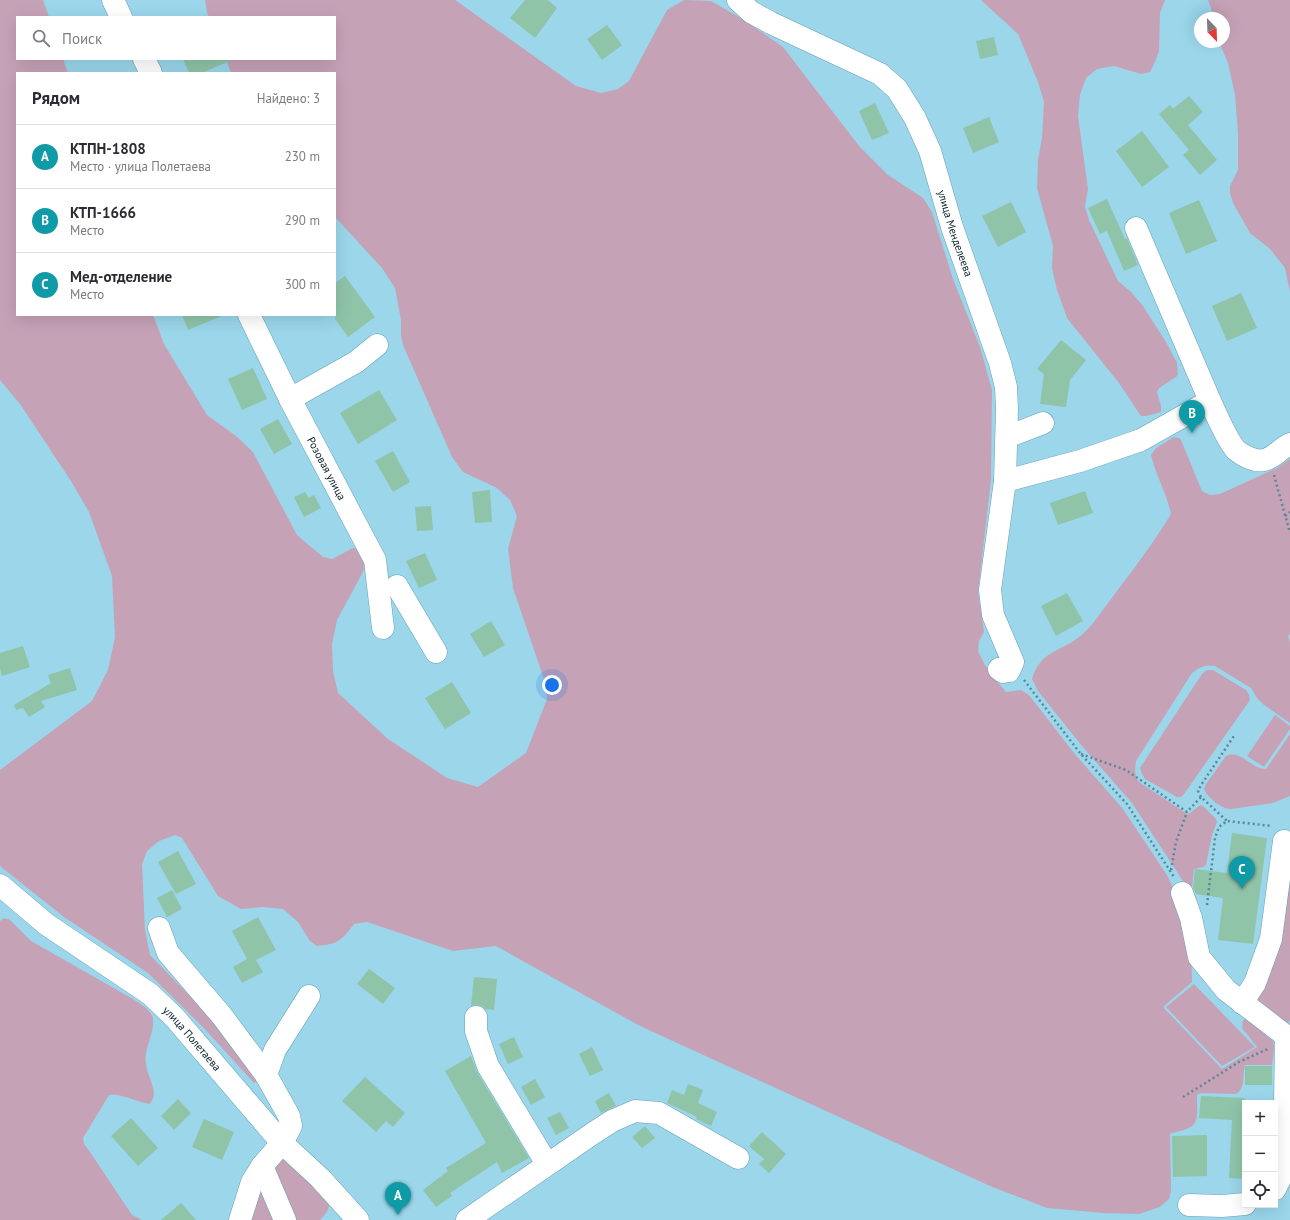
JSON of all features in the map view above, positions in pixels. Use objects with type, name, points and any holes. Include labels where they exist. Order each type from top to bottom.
[{"type":"street","points":[[113,0],[121,16]]},
{"type":"street","name":"улица Менделеева","points":[[738,0],[751,12],[771,23],[880,74],[897,89],[915,118],[930,151],[952,227],[1000,363],[1006,387],[1007,437],[1005,481],[995,564],[990,590],[993,616],[1006,665]]},
{"type":"street","points":[[144,60],[150,72]]},
{"type":"street","points":[[1136,228],[1210,401],[1235,449],[1246,456],[1262,461],[1290,444]]},
{"type":"street","name":"Розовая улица","points":[[249,316],[290,399],[376,560],[383,628]]},
{"type":"street","points":[[290,399],[356,362],[378,345]]},
{"type":"street","points":[[1005,481],[1080,461],[1141,440],[1210,401]]},
{"type":"street","points":[[1007,437],[1043,423]]},
{"type":"street","points":[[376,560],[396,586],[436,652]]},
{"type":"street","points":[[396,586],[430,612]]},
{"type":"street","points":[[1242,1003],[1255,982],[1271,939],[1284,840]]},
{"type":"street","name":"улица Полетаева","points":[[0,885],[46,924],[150,994],[175,1018],[282,1143],[320,1178],[358,1220]]},
{"type":"street","points":[[1182,893],[1191,918],[1199,957],[1226,990],[1288,1038],[1284,1171],[1278,1183]]},
{"type":"street","points":[[159,928],[168,953],[222,1016],[266,1075],[289,1116],[291,1126],[282,1143],[262,1166],[252,1182],[240,1220]]},
{"type":"street","points":[[266,1075],[275,1050],[309,996]]},
{"type":"street","points":[[476,1017],[476,1032],[488,1066],[547,1164]]},
{"type":"street","points":[[473,1218],[547,1164],[612,1121],[635,1111],[659,1113],[738,1158]]},
{"type":"street","points":[[262,1166],[285,1220]]},
{"type":"street","points":[[1189,1205],[1222,1206],[1242,1204]]},
{"type":"path","points":[[1269,458],[1290,533]]},
{"type":"path","points":[[1285,516],[1290,512]]},
{"type":"path","points":[[1006,665],[1023,678],[1080,753],[1127,804],[1171,871],[1182,893]]},
{"type":"path","points":[[1234,736],[1198,791],[1201,797],[1227,821],[1278,827],[1283,834],[1284,840]]},
{"type":"path","points":[[1080,753],[1126,770],[1187,812]]},
{"type":"path","points":[[1171,871],[1176,842],[1187,812],[1201,797]]},
{"type":"path","points":[[1206,912],[1214,838],[1219,828],[1227,821]]},
{"type":"path","points":[[1183,1097],[1239,1062],[1288,1038]]},
{"type":"shaded area","points":[[0,0],[43,0],[49,16],[16,16],[16,60],[63,60],[68,72],[16,72],[16,316],[153,316],[164,344],[207,415],[236,436],[253,452],[297,535],[323,557],[332,559],[353,548],[359,549],[365,560],[363,572],[337,620],[332,644],[333,671],[338,693],[388,739],[447,778],[478,787],[526,753],[547,699],[545,682],[513,588],[508,549],[517,516],[510,500],[497,488],[463,472],[452,457],[403,345],[401,320],[395,288],[382,268],[336,218],[336,72],[231,72],[226,60],[336,60],[336,16],[209,16],[205,0],[455,0],[576,86],[601,93],[618,89],[629,81],[667,10],[684,0],[711,1],[744,20],[783,47],[859,146],[888,175],[923,198],[932,212],[953,279],[980,347],[992,390],[991,480],[978,592],[984,632],[979,641],[978,651],[985,665],[1006,692],[1021,690],[1029,695],[1074,753],[1123,809],[1167,875],[1178,898],[1191,949],[1192,982],[1164,1006],[1164,1008],[1222,1069],[1257,1047],[1242,1028],[1243,1020],[1247,1019],[1273,1041],[1274,1048],[1272,1065],[1245,1065],[1242,1085],[1236,1094],[1200,1093],[1197,1095],[1197,1118],[1195,1122],[1192,1126],[1181,1131],[1171,1133],[1170,1135],[1171,1191],[1169,1199],[1160,1207],[1139,1214],[1104,1213],[1047,1208],[990,1186],[640,1026],[496,946],[453,951],[367,922],[354,924],[342,938],[335,943],[317,946],[310,941],[298,922],[283,909],[263,907],[241,909],[218,896],[182,838],[175,835],[159,841],[147,851],[142,864],[145,930],[150,955],[215,1022],[257,1080],[254,1083],[202,1026],[148,973],[64,917],[0,865],[0,770],[92,701],[108,670],[115,637],[112,576],[89,512],[71,481],[20,404],[0,380]]},
{"type":"shaded area","points":[[981,0],[1165,0],[1160,13],[1159,51],[1150,72],[1141,74],[1114,66],[1097,69],[1086,78],[1080,95],[1078,116],[1088,189],[1085,206],[1089,220],[1118,281],[1131,292],[1143,306],[1166,342],[1177,363],[1178,375],[1159,388],[1157,392],[1161,412],[1141,416],[1119,383],[1067,318],[1057,290],[1052,268],[1053,246],[1037,188],[1038,160],[1042,138],[1044,102],[1038,82],[1018,34]]},
{"type":"shaded area","points":[[1208,0],[1290,0],[1290,292],[1285,268],[1270,249],[1250,233],[1233,203],[1230,193],[1230,186],[1238,170],[1238,133],[1235,95],[1228,63],[1222,48],[1230,48],[1230,12],[1212,11]]},
{"type":"shaded area","points":[[1174,437],[1181,440],[1202,491],[1210,495],[1220,494],[1277,468],[1290,459],[1290,634],[1288,636],[1290,643],[1290,723],[1264,705],[1257,698],[1251,688],[1215,666],[1205,666],[1192,673],[1136,761],[1135,770],[1137,780],[1139,782],[1187,814],[1200,805],[1203,806],[1216,819],[1217,822],[1212,835],[1206,865],[1194,869],[1192,887],[1187,887],[1132,803],[1082,746],[1038,691],[1032,679],[1040,663],[1045,658],[1078,638],[1092,625],[1157,536],[1171,514],[1151,455],[1156,448]]},
{"type":"shaded area","points":[[1207,670],[1213,670],[1246,690],[1250,700],[1184,794],[1181,797],[1177,797],[1145,779],[1140,768],[1202,674]]},
{"type":"shaded area","points":[[1275,715],[1290,726],[1290,729],[1264,767],[1247,756]]},
{"type":"shaded area","points":[[1290,734],[1290,796],[1273,803],[1227,809],[1212,799],[1204,789],[1226,756],[1237,755],[1255,766],[1266,769]]},
{"type":"shaded area","points":[[1290,873],[1290,1021],[1286,1023],[1260,1004],[1257,998]]},
{"type":"shaded area","points":[[4,918],[10,920],[31,941],[133,999],[152,1015],[153,1024],[147,1047],[146,1058],[147,1069],[154,1090],[152,1100],[149,1104],[124,1096],[109,1095],[83,1138],[84,1144],[132,1215],[142,1220],[0,1220],[0,921]]},
{"type":"shaded area","points":[[1194,984],[1255,1047],[1222,1066],[1166,1007]]},
{"type":"shaded area","points":[[286,1156],[329,1203],[324,1216],[320,1220],[247,1220],[260,1181]]},
{"type":"building","points":[[525,0],[548,0],[557,8],[535,38],[510,18]]},
{"type":"building","points":[[607,25],[622,45],[602,60],[587,39]]},
{"type":"building","points":[[994,37],[998,55],[980,59],[976,41]]},
{"type":"building","points":[[183,60],[232,60],[204,72],[189,72]]},
{"type":"building","points":[[1189,96],[1203,112],[1188,125],[1217,160],[1200,175],[1183,155],[1189,150],[1159,114],[1170,105],[1173,109]]},
{"type":"building","points":[[875,103],[889,133],[872,140],[859,111]]},
{"type":"building","points":[[989,117],[999,142],[973,153],[963,128]]},
{"type":"building","points":[[1142,131],[1169,167],[1142,187],[1116,151]]},
{"type":"building","points":[[1107,199],[1125,239],[1127,238],[1138,265],[1124,271],[1107,231],[1100,234],[1088,208]]},
{"type":"building","points":[[1199,200],[1217,241],[1186,254],[1169,213]]},
{"type":"building","points":[[1011,202],[1026,232],[998,247],[982,216]]},
{"type":"building","points":[[345,276],[375,317],[348,337],[335,319],[336,282]]},
{"type":"building","points":[[1241,293],[1257,328],[1227,341],[1212,306]]},
{"type":"building","points":[[182,316],[222,316],[188,330]]},
{"type":"building","points":[[1061,340],[1086,360],[1070,380],[1066,407],[1040,404],[1044,374],[1037,369]]},
{"type":"building","points":[[253,368],[267,399],[242,410],[228,379]]},
{"type":"building","points":[[379,390],[397,420],[358,444],[340,413]]},
{"type":"building","points":[[278,419],[292,444],[274,454],[260,429]]},
{"type":"building","points":[[393,451],[410,482],[393,492],[375,461]]},
{"type":"building","points":[[490,490],[492,522],[475,523],[472,492]]},
{"type":"building","points":[[1085,491],[1093,513],[1058,525],[1050,503]]},
{"type":"building","points":[[305,492],[309,498],[314,495],[321,508],[304,517],[294,497]]},
{"type":"building","points":[[431,506],[433,530],[417,531],[415,507]]},
{"type":"building","points":[[425,553],[437,580],[419,588],[406,561]]},
{"type":"building","points":[[1067,593],[1083,621],[1056,636],[1041,606]]},
{"type":"building","points":[[491,621],[505,645],[484,657],[470,634]]},
{"type":"building","points":[[23,646],[30,667],[2,676],[0,668],[0,653]]},
{"type":"building","points":[[70,668],[77,690],[41,701],[45,707],[29,717],[23,708],[16,710],[14,705],[51,683],[48,675]]},
{"type":"building","points":[[452,682],[471,713],[445,729],[425,698]]},
{"type":"building","points":[[1232,833],[1267,838],[1253,944],[1218,940],[1223,898],[1196,894],[1193,888],[1195,869],[1227,873]]},
{"type":"building","points":[[178,851],[196,884],[176,894],[158,862]]},
{"type":"building","points":[[172,890],[182,909],[167,917],[157,898]]},
{"type":"building","points":[[258,917],[276,950],[256,960],[263,972],[242,983],[233,967],[247,959],[232,931]]},
{"type":"building","points":[[369,969],[395,988],[383,1004],[357,984]]},
{"type":"building","points":[[474,977],[497,979],[494,1010],[485,1009],[482,1006],[471,1006]]},
{"type":"building","points":[[514,1037],[523,1057],[508,1064],[499,1044]]},
{"type":"building","points":[[592,1047],[603,1070],[590,1076],[579,1054]]},
{"type":"building","points":[[471,1056],[477,1072],[529,1158],[502,1173],[497,1162],[450,1193],[452,1196],[436,1207],[423,1190],[448,1171],[446,1168],[486,1143],[445,1071]]},
{"type":"building","points":[[1245,1066],[1272,1066],[1272,1085],[1245,1085]]},
{"type":"building","points":[[365,1077],[405,1113],[393,1127],[386,1121],[376,1132],[342,1101]]},
{"type":"building","points":[[535,1079],[545,1097],[531,1105],[521,1087]]},
{"type":"building","points":[[688,1084],[703,1090],[698,1103],[717,1112],[711,1126],[696,1119],[697,1117],[667,1103],[672,1090],[684,1095]]},
{"type":"building","points":[[609,1093],[616,1106],[601,1113],[595,1101]]},
{"type":"building","points":[[1201,1096],[1245,1098],[1245,1100],[1242,1100],[1242,1179],[1229,1178],[1232,1120],[1199,1118]]},
{"type":"building","points":[[178,1099],[191,1113],[174,1130],[161,1116]]},
{"type":"building","points":[[560,1112],[569,1128],[556,1135],[547,1118]]},
{"type":"building","points":[[131,1118],[158,1148],[138,1166],[111,1136]]},
{"type":"building","points":[[204,1119],[234,1132],[222,1160],[192,1147]]},
{"type":"building","points":[[645,1126],[655,1138],[642,1148],[632,1137]]},
{"type":"building","points":[[762,1132],[786,1154],[769,1173],[759,1164],[764,1159],[749,1146]]},
{"type":"building","points":[[1207,1135],[1207,1176],[1173,1177],[1172,1136]]},
{"type":"building","points":[[181,1203],[196,1220],[161,1220]]},
{"type":"place","name":"КТП-1666","points":[[1192,433]]},
{"type":"place","name":"Мед-отделение","points":[[1242,889]]},
{"type":"place","name":"КТПН-1808","points":[[398,1215]]}]
